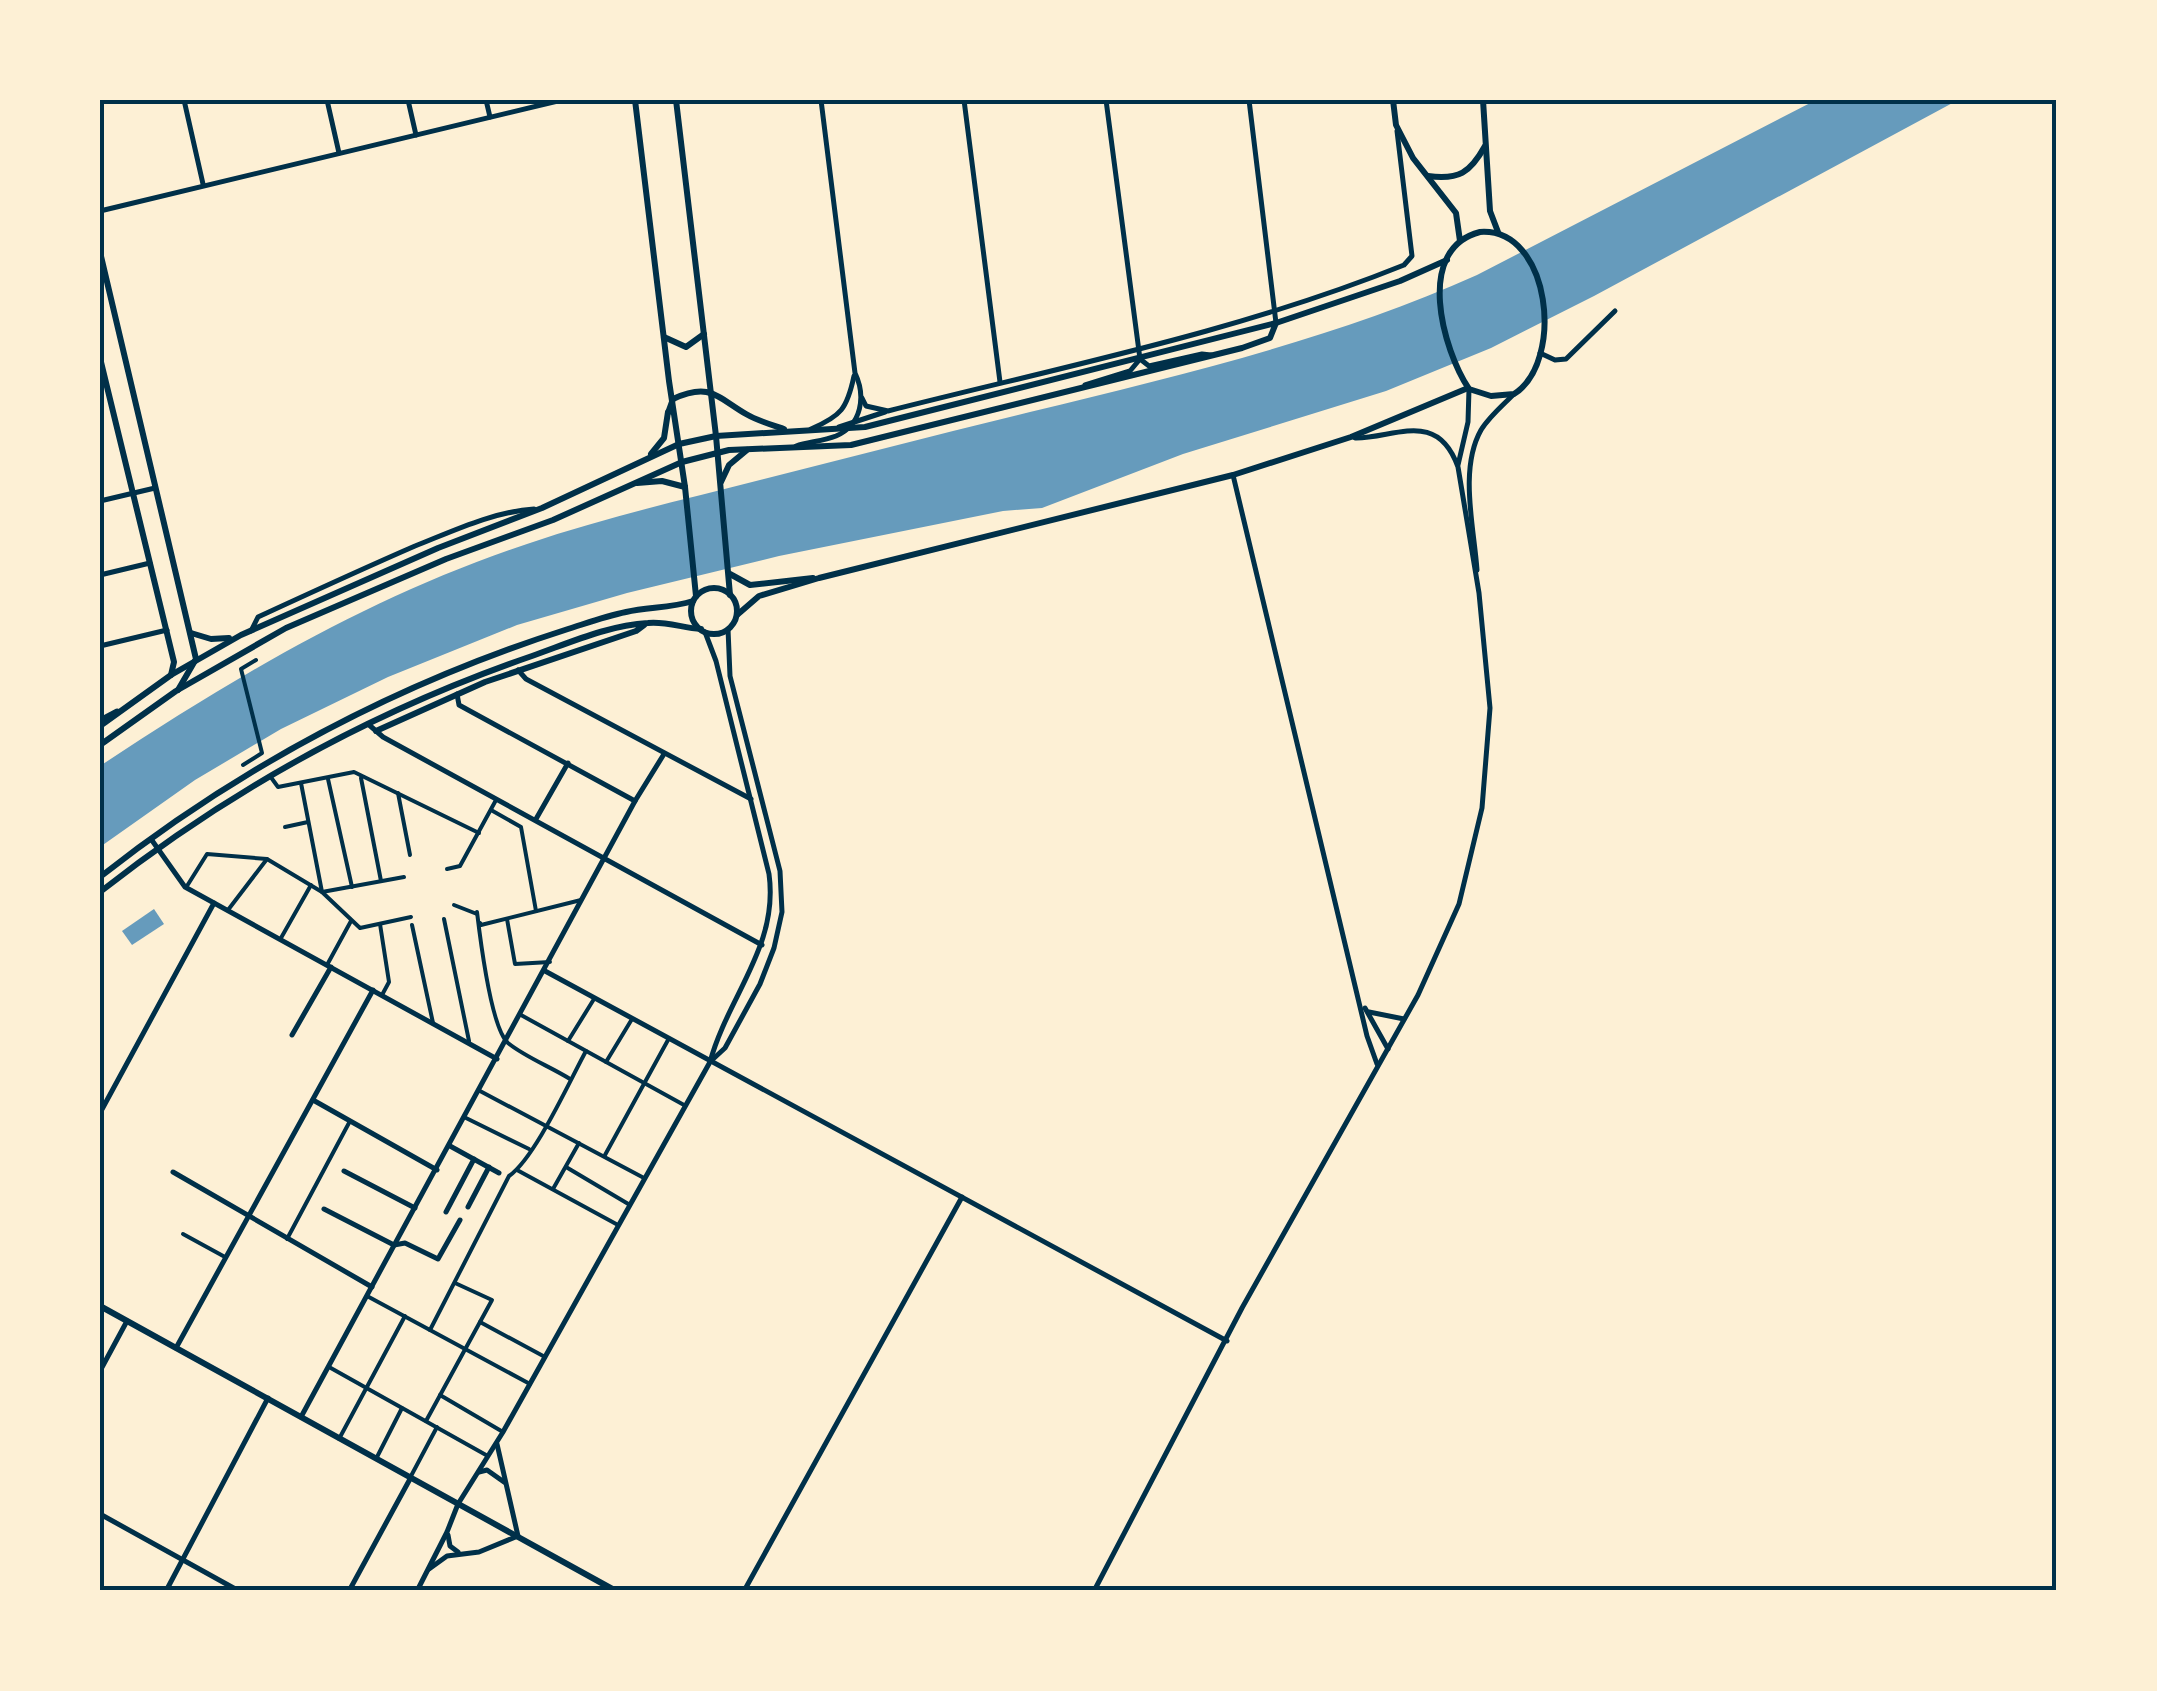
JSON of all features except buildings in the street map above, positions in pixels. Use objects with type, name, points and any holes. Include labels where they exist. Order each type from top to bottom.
[{"type":"main road","points":[[635,100],[697,580],[693,618],[703,631]]},
{"type":"main road","points":[[676,100],[737,615]]},
{"type":"main road","points":[[1393,100],[1396,125],[1427,176],[1454,207],[1460,240]]},
{"type":"main road","points":[[1483,100],[1491,215],[1499,233],[1522,251],[1535,272],[1544,309],[1540,353],[1532,376],[1514,394],[1491,396],[1469,389],[1444,338],[1442,278],[1446,260],[1460,240],[1480,232],[1499,233]]},
{"type":"main road","points":[[1427,176],[1462,176],[1473,167],[1487,143]]},
{"type":"main road","points":[[100,252],[196,659],[176,692]]},
{"type":"main road","points":[[100,723],[196,659],[235,638],[438,548],[542,508],[679,444],[716,436],[806,432],[851,425],[865,428],[1276,323],[1387,286],[1446,260]]},
{"type":"main road","points":[[100,745],[176,692],[286,628],[446,559],[553,520],[682,462],[749,448],[851,445],[1215,355],[1270,338],[1276,323]]},
{"type":"main road","points":[[663,336],[686,347],[704,334]]},
{"type":"main road","points":[[100,358],[167,630],[174,662],[171,675]]},
{"type":"main road","points":[[708,368],[722,395],[746,414],[790,432]]},
{"type":"main road","points":[[645,460],[664,438],[669,381]]},
{"type":"main road","points":[[100,892],[158,847],[270,776],[367,723],[519,660],[603,632],[646,623],[717,634],[728,629],[737,615],[759,596],[1233,474],[1351,437],[1469,389]]},
{"type":"main road","points":[[668,413],[673,399],[687,392],[722,395]]},
{"type":"main road","points":[[720,484],[729,465],[749,448]]},
{"type":"main road","points":[[634,483],[662,482],[685,487]]},
{"type":"main road","points":[[730,572],[750,585]]},
{"type":"main road","points":[[732,596],[750,585],[819,578]]},
{"type":"main road","points":[[100,877],[151,839],[287,752],[387,699],[466,666],[626,612],[664,608],[712,588],[732,596]]},
{"type":"main road","points":[[376,732],[456,694],[636,631],[646,623]]},
{"type":"main road","points":[[191,633],[212,639],[235,638]]},
{"type":"main road","points":[[100,1306],[616,1591]]},
{"type":"street","points":[[184,100],[203,184]]},
{"type":"street","points":[[327,100],[339,153]]},
{"type":"street","points":[[408,100],[416,134]]},
{"type":"street","points":[[486,100],[490,118]]},
{"type":"street","points":[[100,211],[562,100]]},
{"type":"street","points":[[821,100],[855,373],[862,398],[874,410],[888,411]]},
{"type":"street","points":[[964,100],[1000,382]]},
{"type":"street","points":[[1106,100],[1140,359],[1150,366],[1202,354],[1215,355]]},
{"type":"street","points":[[1249,100],[1276,323]]},
{"type":"street","points":[[793,447],[836,436],[851,425],[888,411],[1276,311],[1404,265],[1412,256],[1396,125]]},
{"type":"street","points":[[1540,353],[1554,360],[1566,359],[1616,311]]},
{"type":"street","points":[[1078,388],[1130,371],[1140,359]]},
{"type":"street","points":[[806,432],[836,418],[851,392],[855,373]]},
{"type":"street","points":[[1469,389],[1468,422],[1458,467],[1479,593]]},
{"type":"street","points":[[1094,1591],[1432,967],[1459,904],[1480,819],[1490,708],[1470,475],[1482,428],[1514,394]]},
{"type":"street","points":[[851,425],[862,398]]},
{"type":"street","points":[[1351,437],[1402,429],[1423,432],[1443,444],[1458,467]]},
{"type":"street","points":[[1233,474],[1367,1036],[1378,1066]]},
{"type":"street","points":[[100,501],[156,488]]},
{"type":"street","points":[[100,575],[150,563]]},
{"type":"street","points":[[417,1591],[486,1454],[496,1444],[546,1358],[684,1106],[710,1062],[725,1048],[764,974],[780,932],[780,871],[730,676],[728,629]]},
{"type":"street","points":[[100,646],[167,630]]},
{"type":"street","points":[[703,631],[751,799],[771,890],[768,928],[715,1042],[710,1062]]},
{"type":"street","points":[[243,765],[262,754],[242,669],[256,660]]},
{"type":"street","points":[[518,670],[526,679],[751,799]]},
{"type":"street","points":[[456,694],[459,705],[635,801]]},
{"type":"street","points":[[367,723],[376,732],[496,800],[762,944]]},
{"type":"street","points":[[301,1417],[664,754]]},
{"type":"street","points":[[536,819],[568,763]]},
{"type":"street","points":[[270,776],[278,788],[354,772],[479,833]]},
{"type":"street","points":[[361,775],[381,881]]},
{"type":"street","points":[[328,778],[352,886]]},
{"type":"street","points":[[301,783],[322,892]]},
{"type":"street","points":[[398,793],[410,855]]},
{"type":"street","points":[[447,869],[460,866],[496,800]]},
{"type":"street","points":[[491,810],[521,828],[536,911]]},
{"type":"street","points":[[285,828],[308,822]]},
{"type":"street","points":[[151,839],[186,887],[280,939],[292,950],[329,966],[498,1058]]},
{"type":"street","points":[[186,887],[207,854],[267,859],[322,892],[360,928],[411,917]]},
{"type":"street","points":[[228,910],[267,859]]},
{"type":"street","points":[[322,892],[404,877]]},
{"type":"street","points":[[280,939],[311,885]]},
{"type":"street","points":[[477,912],[481,925],[584,899]]},
{"type":"street","points":[[100,1113],[214,902]]},
{"type":"street","points":[[454,905],[477,912]]},
{"type":"street","points":[[477,912],[500,1030],[507,1042],[570,1079]]},
{"type":"street","points":[[444,919],[470,1043]]},
{"type":"street","points":[[506,919],[516,964],[550,962]]},
{"type":"street","points":[[292,1035],[352,920]]},
{"type":"street","points":[[380,924],[389,982],[382,995]]},
{"type":"street","points":[[412,924],[434,1023]]},
{"type":"street","points":[[545,971],[1227,1341]]},
{"type":"street","points":[[176,1348],[373,990]]},
{"type":"street","points":[[568,1041],[594,999]]},
{"type":"street","points":[[1362,1006],[1388,1049]]},
{"type":"street","points":[[1369,1012],[1404,1018]]},
{"type":"street","points":[[522,1015],[684,1106]]},
{"type":"street","points":[[606,1062],[632,1020]]},
{"type":"street","points":[[604,1156],[668,1040]]},
{"type":"street","points":[[430,1330],[509,1176],[530,1150],[586,1051]]},
{"type":"street","points":[[480,1091],[644,1178]]},
{"type":"street","points":[[312,1100],[437,1170]]},
{"type":"street","points":[[466,1118],[530,1150]]},
{"type":"street","points":[[288,1239],[350,1121]]},
{"type":"street","points":[[554,1190],[579,1143]]},
{"type":"street","points":[[450,1146],[499,1173]]},
{"type":"street","points":[[446,1212],[474,1159]]},
{"type":"street","points":[[468,1206],[489,1167]]},
{"type":"street","points":[[566,1167],[630,1204]]},
{"type":"street","points":[[517,1170],[620,1226]]},
{"type":"street","points":[[344,1171],[415,1208]]},
{"type":"street","points":[[174,1172],[372,1287]]},
{"type":"street","points":[[744,1591],[962,1197]]},
{"type":"street","points":[[324,1209],[394,1246],[406,1243],[438,1259],[460,1220]]},
{"type":"street","points":[[183,1234],[225,1257]]},
{"type":"street","points":[[426,1421],[492,1300],[455,1283]]},
{"type":"street","points":[[368,1296],[530,1384]]},
{"type":"street","points":[[340,1439],[405,1316]]},
{"type":"street","points":[[100,1370],[128,1322]]},
{"type":"street","points":[[480,1322],[546,1358]]},
{"type":"street","points":[[329,1366],[486,1454]]},
{"type":"street","points":[[440,1396],[503,1432]]},
{"type":"street","points":[[166,1591],[268,1398]]},
{"type":"street","points":[[376,1460],[402,1408]]},
{"type":"street","points":[[349,1591],[438,1427]]},
{"type":"street","points":[[428,1570],[447,1556],[479,1552],[518,1536],[496,1444]]},
{"type":"street","points":[[478,1472],[486,1470],[506,1484]]},
{"type":"street","points":[[100,1514],[239,1591]]},
{"type":"street","points":[[447,1532],[450,1546],[458,1552]]},
{"type":"water","points":[[1816,100],[1958,100],[1594,296],[1491,348],[1386,391],[1183,454],[1042,508],[1003,511],[779,556],[517,625],[388,677],[281,729],[195,780],[100,847],[100,766],[253,670],[414,588],[527,544],[614,518],[1201,369],[1368,318],[1477,275]]},
{"type":"water","points":[[154,909],[164,924],[132,945],[122,931]]}]
